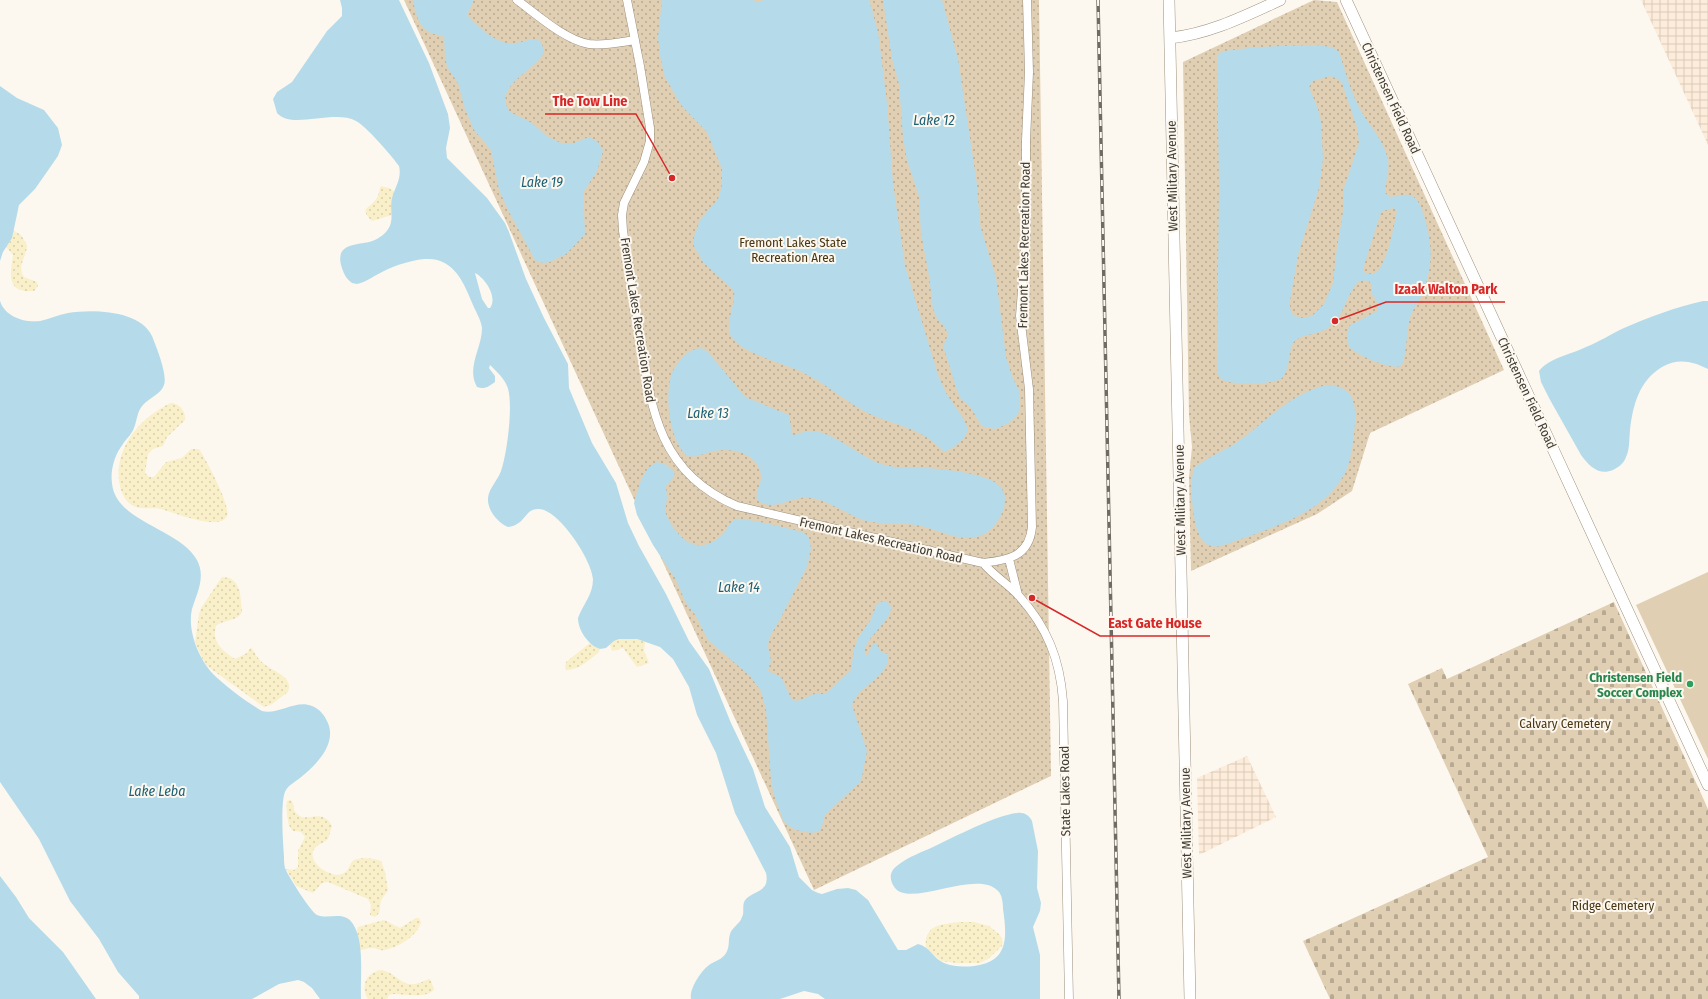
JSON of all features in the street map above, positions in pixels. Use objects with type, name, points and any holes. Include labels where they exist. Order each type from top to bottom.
[{"type":"main road","name":"West Military Avenue","points":[[1169,0],[1190,999]]},
{"type":"main road","points":[[1170,38],[1213,29],[1280,0]]},
{"type":"main road","name":"Christensen Field Road","points":[[1346,0],[1708,785]]},
{"type":"street","points":[[517,0],[556,28],[582,42],[596,44],[635,40]]},
{"type":"street","name":"Fremont Lakes Recreation Road","points":[[627,0],[650,128],[650,142],[644,162],[624,203],[622,222],[649,394],[659,429],[673,455],[682,467],[702,485],[715,495],[737,506],[983,563],[1009,559],[1018,554],[1025,548],[1031,537],[1032,527],[1029,384],[1020,316],[1021,285],[1026,249],[1026,140],[1029,72],[1027,0]]},
{"type":"street","name":"State Lakes Road","points":[[1009,559],[1018,595]]},
{"type":"street","name":"State Lakes Road","points":[[983,563],[1002,582],[1018,595],[1034,615],[1048,638],[1057,659],[1061,676],[1063,708],[1069,999]]},
{"type":"shaded area","points":[[1641,0],[1708,0],[1708,145],[1697,121]]},
{"type":"shaded area","points":[[1247,756],[1276,817],[1199,855],[1197,778]]},
{"type":"green space","name":"Fremont Lakes State Recreation Area","points":[[404,0],[1039,0],[1051,776],[814,890]]},
{"type":"green space","points":[[1314,0],[1337,2],[1504,370],[1370,433],[1352,491],[1317,514],[1191,571],[1189,477],[1192,447],[1189,415],[1183,62]]},
{"type":"green space","name":"Christensen Field Soccer Complex","points":[[1708,572],[1708,759],[1636,605]]},
{"type":"green space","points":[[1614,602],[1708,809],[1708,999],[1330,999],[1303,941],[1488,857],[1408,684],[1442,668],[1447,679]]},
{"type":"sand","points":[[381,186],[389,188],[395,192],[392,198],[392,215],[372,221],[366,213],[366,208],[377,198]]},
{"type":"sand","points":[[13,230],[21,235],[27,245],[21,269],[24,277],[37,282],[38,286],[34,291],[18,289],[14,286],[12,281],[11,269],[13,255],[6,247],[12,238]]},
{"type":"sand","points":[[171,403],[177,404],[181,408],[185,420],[167,437],[163,446],[153,449],[148,454],[145,473],[149,477],[154,477],[166,462],[182,458],[191,449],[199,449],[222,494],[227,511],[227,516],[223,520],[206,522],[157,508],[136,507],[127,501],[122,493],[119,481],[119,468],[121,456],[126,445],[132,434],[140,425],[150,416]]},
{"type":"sand","points":[[222,577],[230,578],[236,583],[240,592],[242,612],[234,619],[216,626],[215,637],[219,646],[235,659],[247,653],[251,647],[261,661],[282,675],[288,682],[288,692],[272,704],[264,707],[207,666],[195,642],[201,608]]},
{"type":"sand","points":[[619,639],[637,639],[645,642],[644,651],[649,663],[637,667],[623,648],[612,651],[610,645]]},
{"type":"sand","points":[[590,643],[600,649],[599,652],[580,666],[567,670],[565,668],[566,662]]},
{"type":"sand","points":[[287,801],[292,801],[295,812],[300,816],[324,817],[332,826],[328,839],[316,847],[313,851],[314,860],[320,868],[334,875],[338,875],[345,872],[354,860],[360,858],[381,861],[385,872],[388,890],[381,901],[380,911],[375,917],[370,915],[371,905],[368,899],[328,882],[322,883],[313,893],[296,886],[286,869],[294,870],[298,867],[298,851],[305,837],[301,832],[294,831],[290,828],[287,816]]},
{"type":"sand","points":[[416,918],[419,918],[421,922],[419,927],[416,932],[401,944],[384,950],[372,948],[359,950],[358,927],[384,920],[400,928]]},
{"type":"sand","points":[[974,922],[989,926],[1000,935],[1003,942],[1002,946],[988,959],[979,963],[941,961],[926,948],[928,934],[931,930],[941,925]]},
{"type":"sand","points":[[382,970],[410,984],[416,984],[430,979],[434,989],[427,994],[422,995],[393,994],[389,995],[387,999],[368,999],[365,989],[366,980],[376,971]]},
{"type":"water","points":[[340,0],[399,0],[429,63],[448,114],[450,128],[446,148],[447,158],[487,198],[505,223],[526,279],[568,364],[569,388],[592,443],[616,483],[628,523],[639,546],[666,594],[689,641],[709,669],[731,723],[753,769],[765,807],[790,847],[799,877],[812,890],[822,894],[837,889],[848,888],[856,890],[868,900],[898,950],[906,950],[918,944],[925,947],[937,959],[944,963],[966,967],[985,964],[1000,954],[1005,938],[1003,902],[999,892],[989,885],[977,884],[962,885],[915,894],[903,893],[895,888],[891,880],[891,874],[892,871],[902,862],[975,827],[1008,815],[1020,813],[1026,814],[1032,821],[1038,851],[1037,888],[1041,903],[1040,911],[1033,927],[1040,955],[1040,999],[825,999],[818,994],[804,991],[780,999],[691,999],[692,990],[696,980],[709,965],[719,960],[726,953],[729,936],[734,927],[740,922],[746,899],[764,887],[767,879],[766,873],[735,813],[716,753],[697,715],[689,687],[673,659],[660,647],[637,639],[619,639],[614,641],[606,648],[600,649],[588,641],[578,623],[578,618],[590,595],[593,579],[587,560],[573,536],[555,517],[546,511],[538,509],[533,510],[514,526],[508,527],[497,519],[491,511],[488,498],[501,471],[509,428],[509,393],[504,380],[490,365],[489,368],[495,376],[495,382],[485,388],[480,388],[477,387],[474,380],[474,365],[482,328],[480,319],[462,280],[451,267],[443,262],[425,259],[415,260],[399,265],[357,284],[352,283],[344,273],[340,258],[344,249],[353,245],[375,240],[388,229],[391,221],[392,198],[400,175],[399,166],[372,135],[356,121],[336,117],[302,120],[284,118],[277,113],[273,99],[277,92],[292,82],[327,31],[342,16]],"holes":[[[475,273],[479,275],[486,283],[491,293],[492,304],[490,308],[488,308],[482,299]]]},
{"type":"water","name":"Lake 19","points":[[413,0],[474,0],[468,16],[489,35],[502,42],[509,43],[531,40],[540,41],[543,48],[542,56],[516,81],[506,95],[506,103],[510,112],[532,123],[548,137],[561,143],[574,143],[589,137],[598,142],[603,151],[597,171],[583,193],[585,234],[566,254],[550,262],[543,263],[536,261],[534,258],[499,190],[491,150],[474,130],[465,109],[458,83],[447,67],[444,37],[429,32],[422,26],[416,13]]},
{"type":"water","points":[[662,0],[753,0],[757,2],[764,0],[869,0],[878,32],[887,103],[893,184],[905,266],[938,375],[946,393],[968,428],[962,440],[952,448],[944,452],[926,437],[906,427],[864,411],[809,375],[743,348],[731,336],[729,331],[729,320],[734,291],[703,262],[694,246],[694,237],[700,220],[718,199],[722,185],[722,169],[707,132],[681,105],[665,77],[660,56],[658,37]]},
{"type":"water","name":"Lake 12","points":[[883,0],[942,0],[958,59],[977,185],[980,225],[996,278],[1006,357],[1013,379],[1019,390],[1019,412],[1014,419],[995,429],[981,425],[971,408],[961,399],[944,349],[948,334],[944,326],[938,320],[933,309],[921,233],[919,196],[907,160],[903,137],[899,84],[892,59]]},
{"type":"water","points":[[1315,45],[1332,47],[1339,52],[1356,101],[1381,142],[1388,160],[1385,193],[1390,197],[1408,195],[1414,197],[1421,207],[1429,235],[1431,255],[1430,265],[1421,297],[1409,320],[1404,357],[1401,366],[1396,367],[1382,364],[1359,354],[1349,347],[1347,338],[1349,326],[1377,311],[1378,304],[1372,294],[1371,284],[1369,281],[1364,280],[1358,282],[1354,287],[1338,318],[1332,325],[1320,332],[1297,339],[1293,343],[1288,366],[1285,375],[1282,378],[1270,382],[1250,384],[1224,381],[1219,376],[1217,370],[1219,186],[1217,56],[1224,51],[1258,47]],"holes":[[[1330,76],[1338,79],[1342,83],[1357,127],[1359,143],[1344,188],[1343,212],[1333,283],[1324,304],[1312,316],[1301,318],[1293,315],[1290,308],[1290,301],[1298,255],[1319,188],[1323,159],[1321,122],[1318,109],[1309,87],[1313,81]],[[1393,208],[1397,211],[1385,258],[1378,271],[1368,274],[1364,272],[1363,269],[1380,215],[1383,211]]]},
{"type":"water","points":[[0,86],[17,98],[44,110],[58,128],[62,145],[58,156],[35,189],[19,205],[12,238],[3,252],[0,261]]},
{"type":"water","name":"Lake Leba","points":[[0,301],[6,311],[11,315],[28,321],[40,321],[64,314],[78,312],[90,311],[114,313],[137,321],[146,327],[152,336],[163,368],[165,380],[164,385],[158,393],[141,407],[133,430],[115,457],[112,468],[112,483],[116,496],[124,507],[135,516],[177,540],[188,549],[197,560],[200,566],[201,579],[192,609],[191,626],[195,644],[199,653],[213,674],[250,704],[262,711],[275,711],[300,704],[306,704],[317,709],[327,720],[330,731],[330,739],[323,754],[312,767],[286,790],[284,795],[282,822],[284,865],[295,886],[317,915],[345,917],[353,924],[357,932],[361,950],[361,999],[320,999],[312,988],[304,982],[298,980],[279,984],[252,999],[139,999],[139,996],[118,972],[99,939],[70,901],[39,839],[0,782]]},
{"type":"water","points":[[1708,301],[1708,369],[1691,362],[1674,362],[1662,367],[1654,373],[1638,394],[1631,421],[1628,451],[1624,461],[1617,468],[1608,472],[1595,469],[1587,463],[1581,455],[1541,382],[1539,371],[1555,360],[1591,345],[1633,324],[1673,309]]},
{"type":"water","name":"Lake 13","points":[[701,348],[708,352],[745,397],[789,415],[792,434],[794,435],[809,431],[827,435],[876,462],[888,466],[945,470],[968,473],[989,479],[1002,489],[1004,495],[1005,502],[1000,517],[986,533],[976,537],[965,538],[952,536],[916,525],[869,522],[825,502],[811,498],[799,498],[774,505],[762,503],[757,499],[761,473],[757,464],[749,456],[732,450],[720,450],[697,456],[687,456],[681,449],[672,429],[668,405],[668,393],[672,373],[686,354]]},
{"type":"water","points":[[1326,385],[1344,389],[1353,400],[1355,407],[1355,424],[1351,456],[1347,469],[1337,486],[1327,497],[1313,508],[1288,521],[1221,546],[1206,544],[1200,536],[1194,518],[1192,484],[1194,468],[1236,443],[1300,395],[1312,389]]},
{"type":"water","name":"Lake 14","points":[[657,462],[667,465],[675,473],[673,478],[666,486],[667,498],[665,512],[675,530],[688,542],[695,545],[704,545],[713,542],[722,535],[730,524],[736,519],[797,530],[807,535],[809,538],[811,548],[807,567],[769,638],[768,647],[771,660],[768,671],[781,677],[792,700],[798,701],[815,694],[823,694],[828,692],[851,670],[854,649],[858,638],[870,621],[877,604],[883,601],[887,602],[891,607],[887,619],[872,637],[865,649],[865,655],[867,656],[873,644],[876,643],[881,652],[888,654],[888,662],[880,675],[855,698],[852,705],[867,751],[861,781],[825,815],[821,830],[812,833],[796,830],[787,825],[783,820],[774,795],[771,780],[766,710],[761,691],[750,676],[708,640],[696,616],[686,603],[675,578],[653,545],[637,515],[634,503],[641,480],[648,468]]},
{"type":"water","points":[[0,876],[16,897],[29,918],[63,952],[96,999],[0,999]]},
{"type":"railway","points":[[1098,0],[1119,999]]},
{"type":"place","name":"The Tow Line","points":[[672,178]]},
{"type":"place","name":"Izaak Walton Park","points":[[1335,321]]},
{"type":"place","name":"East Gate House","points":[[1032,598]]},
{"type":"place","name":"Christensen Field Soccer Complex","points":[[1690,684]]},
{"type":"park label","name":"Calvary Cemetery","points":[[1565,723]]},
{"type":"park label","name":"Ridge Cemetery","points":[[1613,905]]}]
